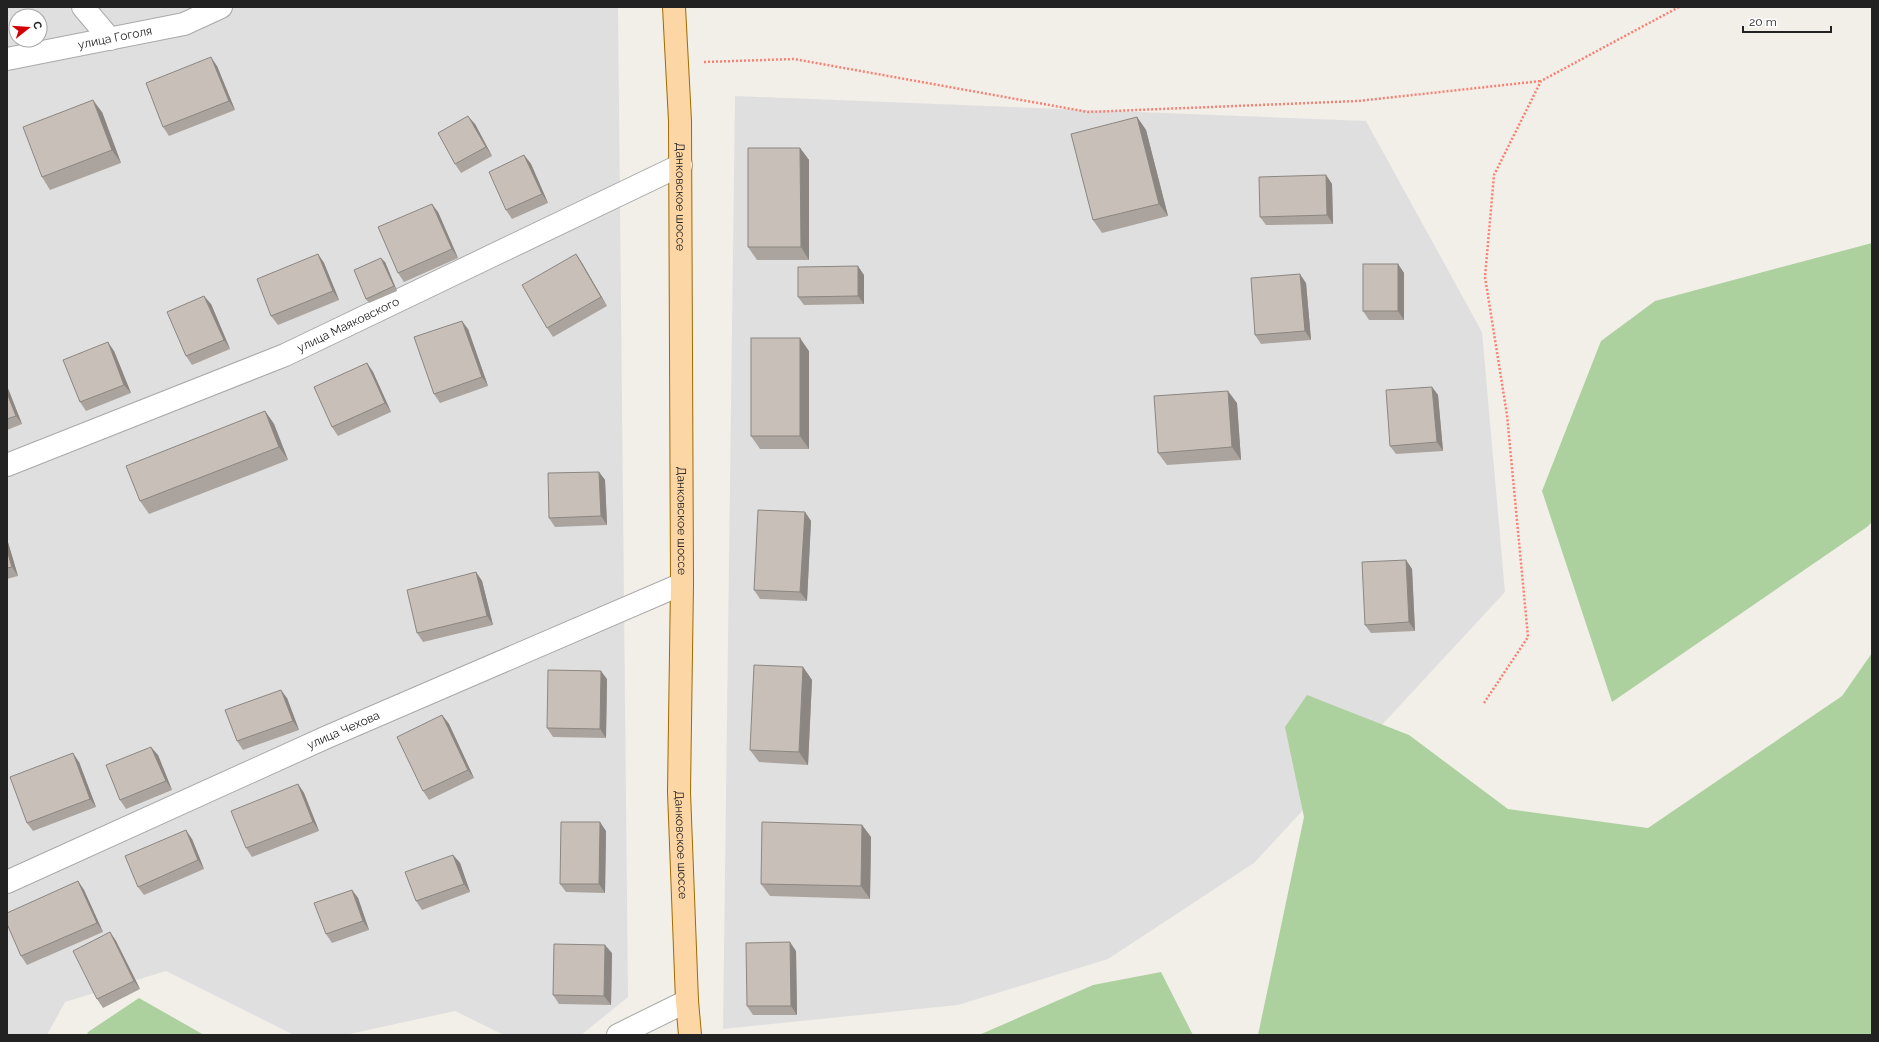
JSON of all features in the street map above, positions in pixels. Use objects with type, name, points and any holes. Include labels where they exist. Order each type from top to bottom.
[{"type":"main road","name":"Данковское шоссе","points":[[674,7],[681,166],[682,584],[679,792],[687,1001],[690,1035]]},
{"type":"street","points":[[83,7],[110,39]]},
{"type":"street","name":"улица Гоголя","points":[[7,60],[184,24],[220,7]]},
{"type":"street","name":"улица Маяковского","points":[[7,465],[285,355],[681,166]]},
{"type":"street","name":"улица Чехова","points":[[7,882],[327,737],[682,584]]},
{"type":"street","points":[[618,1035],[687,1001]]},
{"type":"path","points":[[677,63],[794,59],[1088,112],[1358,101],[1541,81],[1679,7]]},
{"type":"path","points":[[1484,703],[1528,637],[1507,415],[1486,277],[1494,175],[1541,81]]},
{"type":"shaded area","points":[[7,7],[618,7],[628,997],[581,1035],[504,1035],[455,1011],[345,1035],[294,1035],[166,971],[65,1002],[47,1035],[7,1035]]},
{"type":"shaded area","points":[[735,96],[1366,121],[1482,332],[1505,592],[1254,863],[1108,959],[958,1005],[723,1029]]},
{"type":"green space","points":[[1872,243],[1872,522],[1867,527],[1612,702],[1542,491],[1601,341],[1655,301]]},
{"type":"green space","points":[[1872,653],[1872,1035],[1258,1035],[1304,817],[1285,727],[1307,695],[1409,735],[1508,809],[1648,828],[1842,696]]},
{"type":"green space","points":[[1161,972],[1193,1035],[979,1035],[1093,985]]},
{"type":"green space","points":[[139,998],[204,1035],[87,1035],[88,1032]]},
{"type":"building","points":[[211,57],[229,101],[163,127],[146,83]]},
{"type":"building","points":[[93,100],[112,150],[42,177],[23,127]]},
{"type":"building","points":[[468,116],[486,147],[455,164],[438,133]]},
{"type":"building","points":[[1137,117],[1159,204],[1093,220],[1071,134]]},
{"type":"building","points":[[748,148],[800,148],[801,247],[748,247]]},
{"type":"building","points":[[524,155],[542,194],[506,210],[489,172]]},
{"type":"building","points":[[1326,175],[1327,215],[1260,217],[1259,177]]},
{"type":"building","points":[[432,204],[452,249],[398,273],[378,227]]},
{"type":"building","points":[[318,254],[333,291],[271,316],[257,279]]},
{"type":"building","points":[[576,254],[601,297],[547,328],[522,285]]},
{"type":"building","points":[[381,258],[394,286],[366,299],[354,270]]},
{"type":"building","points":[[1363,264],[1398,264],[1398,311],[1363,311]]},
{"type":"building","points":[[858,266],[858,296],[798,297],[798,267]]},
{"type":"building","points":[[1300,274],[1305,331],[1255,335],[1251,278]]},
{"type":"building","points":[[204,296],[224,340],[186,356],[167,312]]},
{"type":"building","points":[[462,321],[482,377],[434,394],[414,337]]},
{"type":"building","points":[[751,338],[800,338],[800,436],[751,436]]},
{"type":"building","points":[[108,342],[124,385],[80,402],[63,360]]},
{"type":"building","points":[[367,363],[385,403],[332,427],[314,387]]},
{"type":"building","points":[[1432,387],[1437,442],[1390,446],[1386,390]]},
{"type":"building","points":[[1228,391],[1232,447],[1158,453],[1154,396]]},
{"type":"building","points":[[7,393],[16,416],[7,419]]},
{"type":"building","points":[[265,411],[279,447],[140,501],[126,466]]},
{"type":"building","points":[[599,472],[601,516],[549,518],[548,473]]},
{"type":"building","points":[[758,510],[805,512],[800,592],[754,590]]},
{"type":"building","points":[[7,550],[12,567],[7,568]]},
{"type":"building","points":[[1406,560],[1409,622],[1365,625],[1362,562]]},
{"type":"building","points":[[476,572],[487,616],[417,633],[407,590]]},
{"type":"building","points":[[754,665],[803,667],[799,752],[750,750]]},
{"type":"building","points":[[548,670],[601,671],[600,729],[547,728]]},
{"type":"building","points":[[281,690],[293,721],[237,741],[225,710]]},
{"type":"building","points":[[442,715],[468,770],[423,791],[397,737]]},
{"type":"building","points":[[151,747],[166,781],[120,800],[106,765]]},
{"type":"building","points":[[73,753],[90,799],[27,823],[10,777]]},
{"type":"building","points":[[298,784],[313,822],[246,848],[231,811]]},
{"type":"building","points":[[561,822],[600,822],[599,884],[560,884]]},
{"type":"building","points":[[762,822],[862,825],[861,886],[761,884]]},
{"type":"building","points":[[186,830],[198,860],[138,887],[125,856]]},
{"type":"building","points":[[453,855],[464,884],[416,901],[405,872]]},
{"type":"building","points":[[78,881],[97,923],[21,956],[7,924],[7,913]]},
{"type":"building","points":[[352,890],[363,921],[326,934],[314,903]]},
{"type":"building","points":[[110,932],[134,981],[97,999],[73,951]]},
{"type":"building","points":[[790,942],[791,1006],[747,1006],[746,943]]},
{"type":"building","points":[[554,944],[605,945],[604,996],[553,995]]}]
